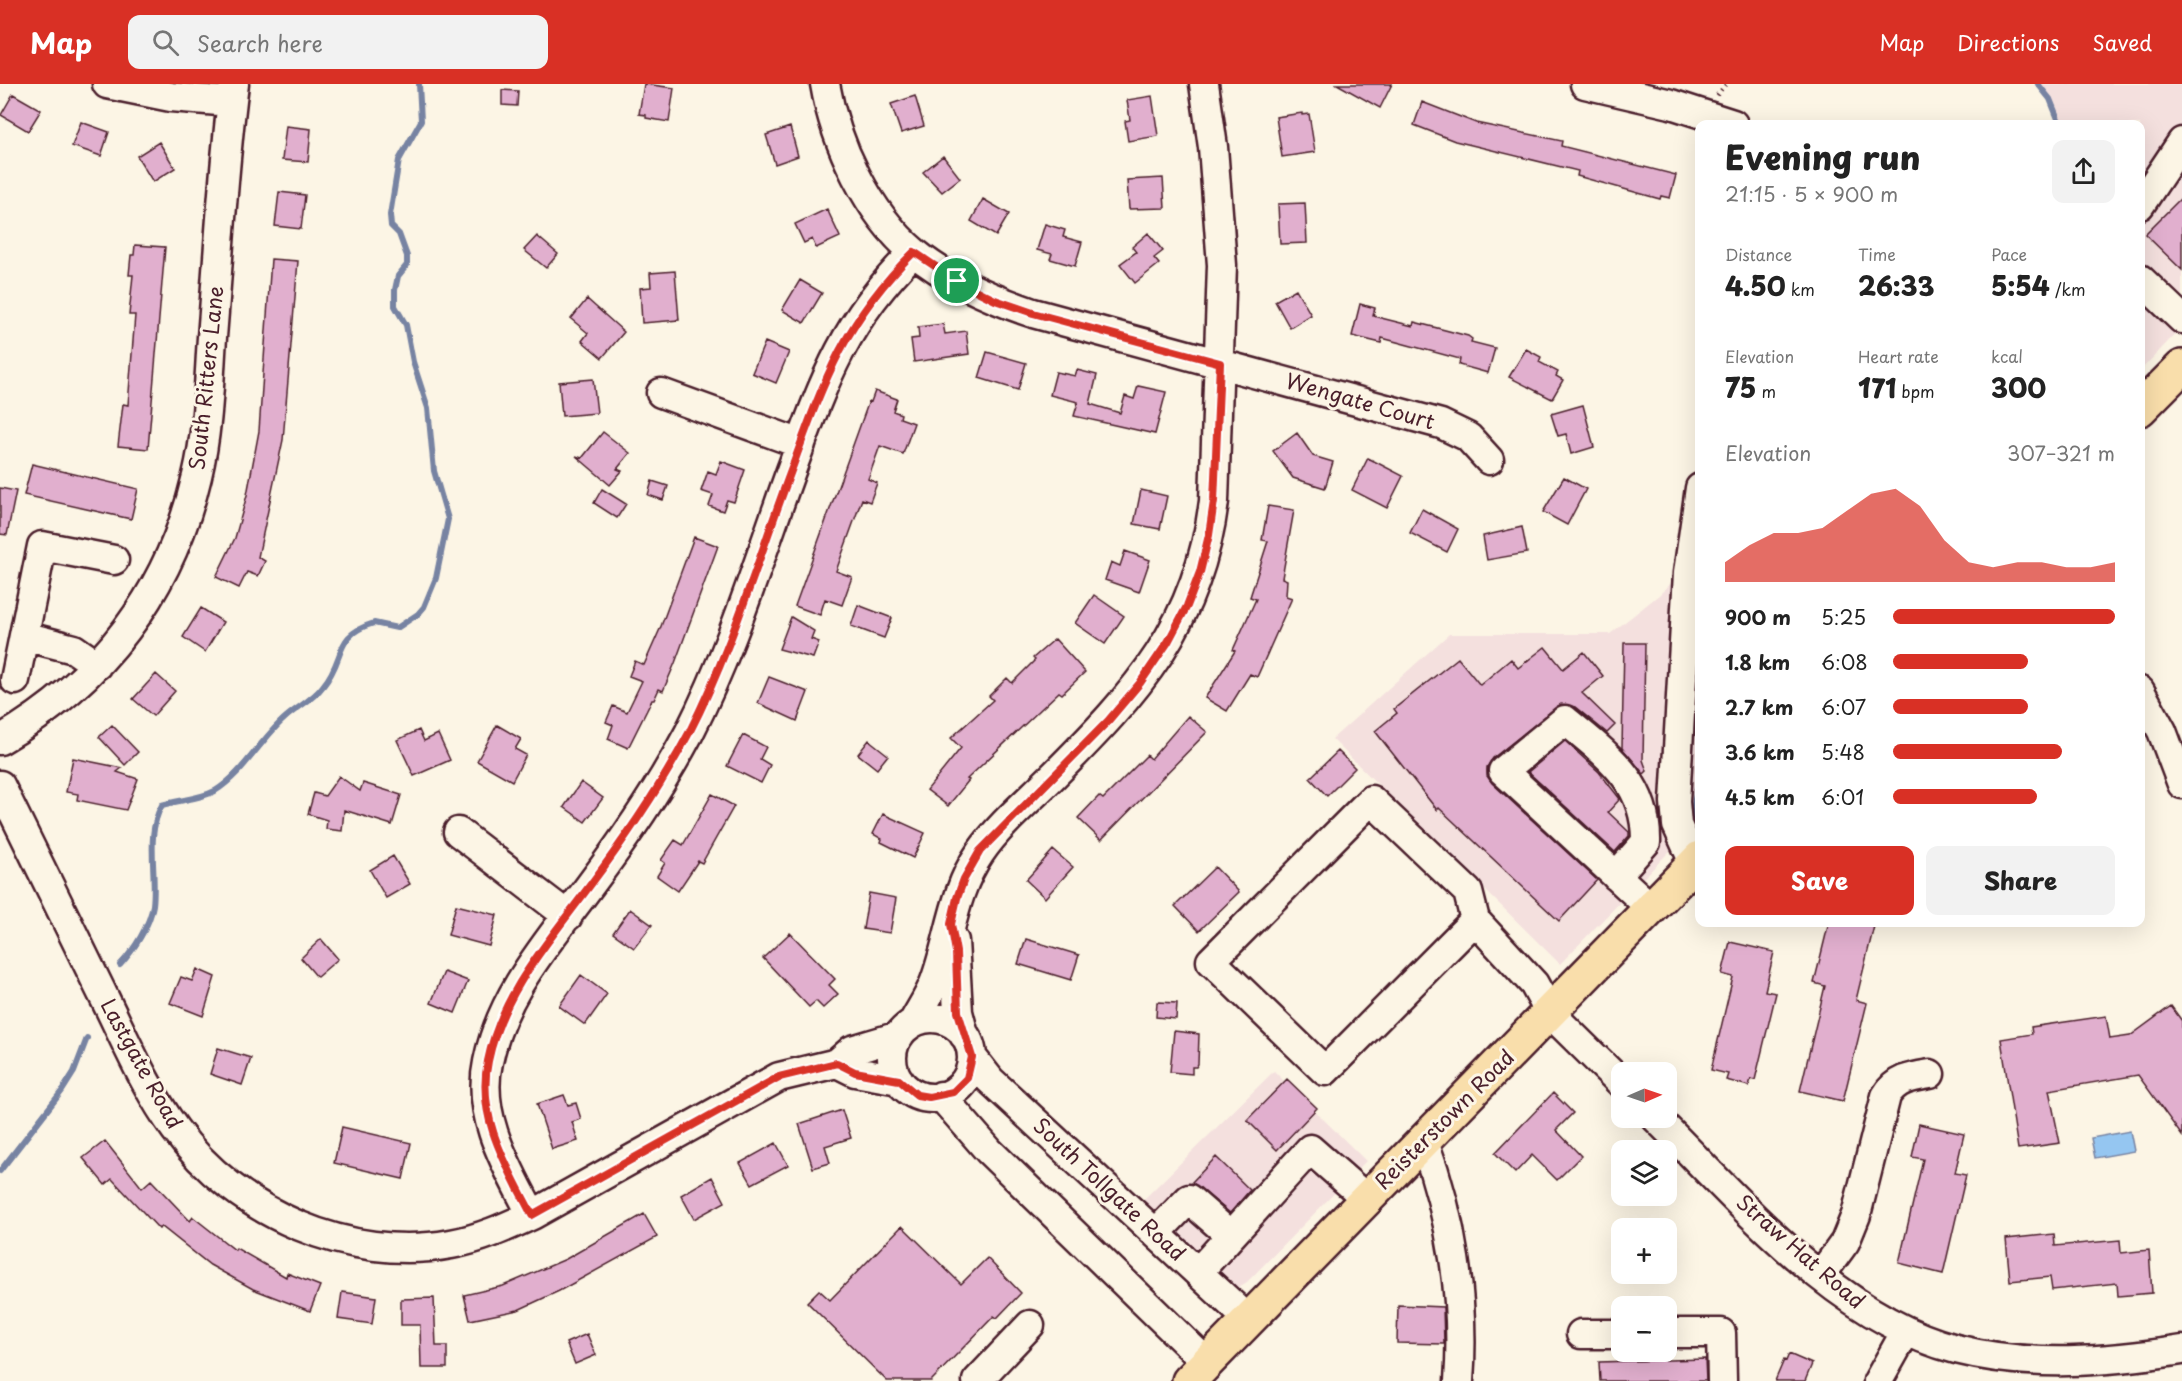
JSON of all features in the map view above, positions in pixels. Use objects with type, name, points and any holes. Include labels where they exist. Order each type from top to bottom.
[{"type":"main road","points":[[2145,405],[2182,367]]},
{"type":"main road","name":"Reisterstown Road","points":[[1198,1372],[1695,862]]},
{"type":"street","points":[[107,84],[171,98],[232,93]]},
{"type":"street","name":"Wengate Court","points":[[825,84],[835,125],[850,165],[868,196],[914,252],[957,281],[995,300],[1033,313],[1441,424],[1468,437],[1489,459]]},
{"type":"street","name":"South Tollgate Road","points":[[906,1028],[935,981],[964,879],[980,851],[1121,706],[1168,642],[1187,606],[1200,572],[1209,535],[1215,478],[1222,265],[1219,210],[1204,84]]},
{"type":"street","points":[[1585,84],[1671,104],[1721,120]]},
{"type":"street","name":"South Ritters Lane","points":[[0,740],[56,705],[97,666],[141,610],[171,557],[198,474],[206,417],[232,93]]},
{"type":"street","points":[[2145,198],[2182,142]]},
{"type":"street","points":[[532,1215],[498,1149],[491,1126],[487,1098],[487,1065],[505,1006],[520,981],[621,843],[688,733],[716,673],[823,382],[842,346],[875,294],[914,252]]},
{"type":"street","points":[[2145,284],[2182,319]]},
{"type":"street","points":[[661,393],[801,444]]},
{"type":"street","points":[[1695,523],[1688,573],[1675,802],[1677,825],[1695,856]]},
{"type":"street","points":[[15,680],[42,546],[114,560]]},
{"type":"street","points":[[24,636],[74,649],[97,666]]},
{"type":"street","points":[[2145,700],[2163,731],[2182,784]]},
{"type":"street","points":[[1616,876],[1647,842],[1647,826],[1631,781],[1565,720],[1503,771],[1616,876],[1651,908]]},
{"type":"street","name":"Lastgate Road","points":[[0,785],[142,1074],[176,1130],[207,1164],[240,1192],[304,1228],[342,1240],[380,1247],[412,1248],[451,1244],[492,1234],[532,1215],[779,1077],[837,1063],[852,1050],[906,1028]]},
{"type":"street","points":[[1475,921],[1325,1071],[1211,961],[1371,800],[1468,892],[1475,921],[1534,984],[1550,1013],[1611,1073]]},
{"type":"street","points":[[458,832],[568,916]]},
{"type":"street","name":"South Tollgate Road","points":[[951,924],[956,952],[958,1012],[968,1046],[990,1080],[1249,1320]]},
{"type":"street","points":[[837,1063],[855,1072],[899,1080],[917,1095],[941,1096],[961,1085],[970,1068],[968,1046],[950,1022],[941,1019],[906,1028],[892,1060],[899,1080]]},
{"type":"street","points":[[1821,1275],[1845,1242],[1856,1215],[1890,1088],[1905,1078],[1930,1074]]},
{"type":"street","points":[[941,1096],[989,1151],[1198,1372]]},
{"type":"street","name":"Straw Hat Road","points":[[1666,1128],[1775,1235],[1821,1275],[1870,1311],[1906,1331],[1954,1348],[1997,1357],[2045,1361],[2091,1361],[2182,1350]]},
{"type":"street","points":[[1424,1142],[1440,1182],[1449,1219],[1459,1323],[1459,1381]]},
{"type":"street","points":[[1197,1272],[1229,1234],[1310,1149],[1367,1199]]},
{"type":"street","points":[[1156,1233],[1189,1199],[1229,1234]]},
{"type":"street","points":[[977,1381],[1030,1324]]},
{"type":"street","points":[[1878,1381],[1906,1331]]},
{"type":"street","points":[[1677,1333],[1720,1333],[1722,1381]]},
{"type":"street","points":[[1581,1334],[1611,1334]]},
{"type":"path","points":[[1717,96],[1726,84]]},
{"type":"shaded area","points":[[2038,84],[2182,84],[2182,327],[2145,366],[2145,120],[2058,120],[2050,99]]},
{"type":"shaded area","points":[[1695,560],[1695,825],[1560,964],[1332,739],[1449,634],[1610,634],[1659,595]]},
{"type":"shaded area","points":[[1274,1071],[1366,1161],[1247,1282],[1239,1287],[1230,1284],[1140,1203]]},
{"type":"water","points":[[2130,1131],[2134,1151],[2095,1158],[2091,1138]]},
{"type":"building","points":[[644,84],[674,88],[669,122],[646,118],[646,115],[639,114]]},
{"type":"building","points":[[1337,84],[1392,84],[1380,108]]},
{"type":"building","points":[[502,90],[518,91],[517,106],[502,105]]},
{"type":"building","points":[[13,94],[41,110],[28,131],[1,115]]},
{"type":"building","points":[[915,96],[924,126],[901,133],[891,104]]},
{"type":"building","points":[[1152,96],[1158,136],[1128,141],[1125,121],[1130,120],[1127,100]]},
{"type":"building","points":[[1422,102],[1476,123],[1562,141],[1561,146],[1676,175],[1670,198],[1661,196],[1660,199],[1577,176],[1578,171],[1455,141],[1414,125]]},
{"type":"building","points":[[1302,113],[1302,115],[1309,114],[1315,152],[1282,157],[1276,117]]},
{"type":"building","points":[[81,122],[109,132],[101,156],[72,146]]},
{"type":"building","points":[[286,126],[311,129],[308,162],[282,160]]},
{"type":"building","points":[[790,127],[798,156],[775,164],[766,135]]},
{"type":"building","points":[[159,142],[175,168],[153,182],[137,156]]},
{"type":"building","points":[[943,156],[960,178],[942,192],[923,172]]},
{"type":"building","points":[[1163,178],[1165,208],[1129,209],[1127,180]]},
{"type":"building","points":[[279,192],[305,195],[301,229],[275,226]]},
{"type":"building","points":[[2182,197],[2182,270],[2145,234]]},
{"type":"building","points":[[983,199],[1009,214],[996,236],[971,221]]},
{"type":"building","points":[[1305,203],[1307,243],[1280,244],[1278,204]]},
{"type":"building","points":[[827,209],[840,237],[816,248],[812,239],[804,243],[795,224]]},
{"type":"building","points":[[1045,224],[1065,230],[1063,237],[1082,242],[1075,266],[1050,259],[1052,254],[1037,250]]},
{"type":"building","points":[[1148,233],[1163,251],[1154,258],[1159,264],[1135,283],[1120,264],[1136,252],[1132,247]]},
{"type":"building","points":[[537,236],[558,254],[546,268],[524,250]]},
{"type":"building","points":[[135,245],[165,247],[148,449],[118,446],[123,404],[128,405],[135,315],[129,315],[133,275],[129,275],[131,255],[134,255]]},
{"type":"building","points":[[271,259],[298,261],[283,440],[258,557],[265,561],[258,576],[247,572],[239,588],[216,577],[235,538],[247,495],[259,431]]},
{"type":"building","points":[[675,271],[679,320],[642,323],[640,288],[651,287],[650,273]]},
{"type":"building","points":[[800,280],[822,293],[804,323],[782,310]]},
{"type":"building","points":[[1296,289],[1311,315],[1290,328],[1275,301]]},
{"type":"building","points":[[587,299],[624,332],[602,358],[582,341],[588,333],[571,319]]},
{"type":"building","points":[[1360,304],[1375,308],[1373,316],[1413,326],[1414,322],[1468,336],[1472,339],[1471,342],[1495,348],[1488,373],[1459,365],[1460,359],[1382,338],[1381,343],[1352,336]]},
{"type":"building","points":[[943,324],[945,334],[966,331],[969,354],[914,362],[911,339],[919,338],[918,327]]},
{"type":"building","points":[[765,342],[789,352],[776,383],[752,373]]},
{"type":"building","points":[[1526,349],[1541,357],[1539,362],[1558,372],[1556,376],[1563,380],[1552,399],[1509,377]]},
{"type":"building","points":[[987,352],[1026,363],[1018,390],[979,378]]},
{"type":"building","points":[[1077,370],[1097,375],[1090,404],[1120,413],[1125,396],[1134,399],[1138,386],[1166,392],[1155,434],[1074,416],[1078,402],[1050,395],[1056,372],[1075,376]]},
{"type":"building","points":[[593,379],[597,413],[562,416],[559,382]]},
{"type":"building","points":[[875,391],[897,399],[893,411],[901,414],[900,418],[914,423],[903,454],[880,446],[868,479],[877,483],[870,502],[862,499],[836,571],[852,577],[842,605],[825,599],[820,615],[795,606],[869,401],[871,402]]},
{"type":"building","points":[[1583,405],[1594,447],[1571,454],[1566,434],[1558,436],[1551,414]]},
{"type":"building","points":[[603,432],[630,453],[617,469],[622,471],[610,485],[576,456],[582,458]]},
{"type":"building","points":[[1297,433],[1313,456],[1333,462],[1325,488],[1293,478],[1273,451]]},
{"type":"building","points":[[1368,458],[1403,476],[1387,508],[1352,490]]},
{"type":"building","points":[[721,461],[745,470],[734,502],[727,500],[723,511],[709,506],[713,495],[701,491],[708,471],[716,474]]},
{"type":"building","points":[[32,464],[138,489],[131,519],[24,495]]},
{"type":"building","points":[[1564,477],[1586,489],[1567,525],[1543,512]]},
{"type":"building","points":[[652,481],[668,486],[663,500],[648,495]]},
{"type":"building","points":[[0,488],[16,491],[7,535],[0,534]]},
{"type":"building","points":[[602,489],[626,504],[617,518],[594,503]]},
{"type":"building","points":[[1141,490],[1167,496],[1160,529],[1134,524]]},
{"type":"building","points":[[1268,506],[1294,510],[1282,578],[1287,580],[1286,596],[1292,598],[1257,677],[1250,674],[1227,711],[1205,698],[1235,651],[1233,650],[1256,599],[1250,597],[1268,541],[1262,540]]},
{"type":"building","points":[[1422,509],[1458,529],[1447,552],[1410,533]]},
{"type":"building","points":[[1522,527],[1527,553],[1487,560],[1483,536]]},
{"type":"building","points":[[694,537],[718,546],[663,691],[659,689],[652,700],[628,748],[608,739],[613,725],[606,722],[613,706],[627,712],[642,681],[629,676],[635,661],[644,665],[660,629]]},
{"type":"building","points":[[1125,551],[1150,560],[1139,592],[1105,580],[1111,562],[1120,566]]},
{"type":"building","points":[[1094,595],[1124,616],[1105,644],[1075,623]]},
{"type":"building","points":[[858,605],[892,618],[884,638],[851,626]]},
{"type":"building","points":[[201,608],[223,622],[205,652],[183,637]]},
{"type":"building","points":[[791,617],[814,631],[811,639],[819,642],[813,658],[779,649]]},
{"type":"building","points":[[1055,639],[1085,672],[1062,694],[1059,692],[967,779],[969,780],[948,806],[927,790],[961,748],[951,738],[993,700],[989,696],[1007,678],[1012,683],[1035,660],[1033,658]]},
{"type":"building","points":[[1624,643],[1645,643],[1643,760],[1647,771],[1644,774],[1622,748]]},
{"type":"building","points":[[1545,647],[1563,669],[1584,652],[1603,676],[1582,693],[1615,725],[1607,733],[1575,707],[1561,704],[1493,758],[1487,767],[1487,776],[1492,783],[1597,880],[1559,921],[1439,808],[1437,810],[1375,731],[1397,713],[1394,709],[1458,658],[1480,685],[1511,659],[1518,668]]},
{"type":"building","points":[[156,674],[175,691],[153,716],[133,699]]},
{"type":"building","points":[[769,677],[808,692],[797,721],[758,703]]},
{"type":"building","points":[[1188,716],[1207,732],[1101,840],[1078,818],[1099,796],[1103,799],[1147,755],[1151,759]]},
{"type":"building","points":[[112,725],[138,752],[125,765],[99,737]]},
{"type":"building","points":[[497,725],[521,739],[515,749],[526,755],[512,781],[477,761]]},
{"type":"building","points":[[419,730],[424,741],[438,734],[450,760],[414,776],[397,740]]},
{"type":"building","points":[[743,735],[766,747],[760,759],[770,765],[761,783],[727,766]]},
{"type":"building","points":[[869,740],[888,755],[877,769],[858,754]]},
{"type":"building","points":[[1565,741],[1599,772],[1620,799],[1608,812],[1629,832],[1629,836],[1615,852],[1528,772]]},
{"type":"building","points":[[1338,751],[1355,768],[1327,796],[1310,778]]},
{"type":"building","points":[[73,758],[122,768],[117,772],[138,779],[126,810],[77,800],[78,794],[66,792]]},
{"type":"building","points":[[339,776],[360,791],[363,783],[401,795],[392,825],[344,810],[342,831],[326,829],[327,820],[308,814],[314,793],[325,796]]},
{"type":"building","points":[[581,782],[603,798],[585,822],[564,807]]},
{"type":"building","points":[[712,794],[734,806],[702,863],[698,861],[678,891],[657,876],[665,863],[661,860],[675,840],[683,845]]},
{"type":"building","points":[[883,814],[925,833],[913,858],[881,842],[882,839],[873,834]]},
{"type":"building","points":[[1053,850],[1073,867],[1045,898],[1026,880]]},
{"type":"building","points":[[393,856],[410,884],[386,898],[370,870]]},
{"type":"building","points":[[1215,867],[1239,892],[1199,931],[1175,906]]},
{"type":"building","points":[[869,893],[896,898],[890,933],[863,929]]},
{"type":"building","points":[[456,905],[497,915],[489,946],[448,935]]},
{"type":"building","points":[[630,909],[652,925],[634,948],[613,933]]},
{"type":"building","points":[[1828,927],[1874,927],[1856,1000],[1867,1003],[1843,1101],[1800,1091],[1825,986],[1814,983]]},
{"type":"building","points":[[790,933],[835,979],[829,985],[838,994],[823,1008],[816,1001],[809,1007],[763,958]]},
{"type":"building","points":[[321,939],[338,959],[317,977],[301,958]]},
{"type":"building","points":[[1026,939],[1079,955],[1071,980],[1018,964]]},
{"type":"building","points":[[1730,942],[1774,952],[1765,991],[1776,993],[1755,1080],[1751,1079],[1749,1086],[1726,1080],[1728,1074],[1711,1070],[1733,977],[1722,974]]},
{"type":"building","points":[[197,969],[215,977],[203,1016],[170,1003],[181,977],[192,981]]},
{"type":"building","points":[[444,972],[468,981],[455,1013],[431,1003]]},
{"type":"building","points":[[581,975],[607,994],[585,1025],[559,1006]]},
{"type":"building","points":[[1157,1002],[1177,1003],[1176,1019],[1156,1017]]},
{"type":"building","points":[[2171,1006],[2182,1021],[2182,1136],[2138,1075],[2049,1090],[2060,1143],[2018,1149],[2001,1039],[2032,1034],[2031,1027],[2106,1016],[2110,1039],[2130,1036]]},
{"type":"building","points":[[1174,1031],[1199,1034],[1198,1064],[1192,1067],[1192,1074],[1170,1072]]},
{"type":"building","points":[[218,1048],[251,1058],[242,1085],[210,1074]]},
{"type":"building","points":[[1287,1079],[1317,1108],[1277,1150],[1247,1120]]},
{"type":"building","points":[[1553,1093],[1573,1113],[1556,1130],[1581,1156],[1557,1180],[1532,1155],[1515,1173],[1495,1153]]},
{"type":"building","points":[[564,1095],[568,1105],[576,1103],[581,1119],[572,1122],[578,1141],[552,1149],[537,1104]]},
{"type":"building","points":[[842,1110],[851,1138],[825,1146],[830,1163],[813,1168],[799,1124]]},
{"type":"building","points":[[1919,1124],[1964,1134],[1955,1173],[1966,1175],[1943,1274],[1899,1263],[1923,1159],[1912,1157]]},
{"type":"building","points":[[342,1127],[411,1143],[403,1179],[334,1163]]},
{"type":"building","points":[[105,1141],[142,1188],[151,1180],[190,1221],[193,1217],[235,1250],[236,1248],[286,1277],[287,1273],[320,1286],[310,1311],[253,1289],[210,1265],[162,1227],[159,1229],[112,1179],[105,1185],[83,1158]]},
{"type":"building","points":[[776,1143],[788,1165],[752,1184],[740,1163]]},
{"type":"building","points":[[1216,1157],[1250,1190],[1230,1213],[1192,1182]]},
{"type":"building","points":[[712,1177],[725,1202],[694,1219],[681,1195]]},
{"type":"building","points":[[644,1214],[657,1237],[559,1291],[518,1310],[470,1320],[464,1295],[503,1286],[566,1259]]},
{"type":"building","points":[[902,1226],[961,1284],[987,1258],[1021,1293],[997,1318],[994,1316],[931,1381],[887,1381],[807,1302],[819,1290],[830,1300]]},
{"type":"building","points":[[2054,1234],[2055,1246],[2120,1240],[2121,1253],[2149,1250],[2152,1293],[2118,1296],[2117,1283],[2052,1290],[2050,1277],[2010,1281],[2006,1239]]},
{"type":"building","points":[[342,1292],[376,1297],[372,1324],[338,1319]]},
{"type":"building","points":[[434,1298],[436,1346],[447,1346],[447,1368],[421,1368],[420,1325],[401,1325],[401,1299]]},
{"type":"building","points":[[1398,1305],[1443,1307],[1444,1344],[1397,1343]]},
{"type":"building","points":[[587,1334],[596,1355],[575,1364],[566,1343]]},
{"type":"building","points":[[1789,1354],[1812,1364],[1805,1381],[1775,1381]]},
{"type":"building","points":[[1705,1359],[1706,1381],[1600,1381],[1599,1362],[1677,1362],[1677,1360]]},
{"type":"waterway","points":[[120,965],[141,937],[149,921],[154,892],[154,829],[162,805],[203,796],[225,784],[276,727],[319,691],[330,676],[342,648],[352,634],[374,623],[397,628],[418,614],[424,607],[436,578],[448,519],[434,471],[428,408],[413,362],[406,325],[395,306],[398,276],[407,265],[407,256],[399,234],[391,226],[390,215],[399,160],[421,121],[419,84]]},
{"type":"waterway","points":[[2038,84],[2050,99],[2058,120]]},
{"type":"waterway","points":[[1690,823],[1695,800]]},
{"type":"waterway","points":[[0,1171],[62,1091],[74,1072],[87,1038]]},
{"type":"route","points":[[914,252],[957,281],[995,300],[1033,313],[1220,363],[1214,501],[1200,572],[1187,606],[1168,642],[1140,683],[1108,721],[980,851],[964,879],[951,924],[956,952],[958,1012],[972,1057],[967,1078],[961,1085],[953,1092],[941,1096],[917,1095],[899,1080],[855,1072],[837,1063],[779,1077],[532,1215],[498,1149],[491,1126],[487,1098],[487,1065],[494,1035],[505,1006],[520,981],[621,843],[688,733],[712,684],[732,632],[823,382],[863,310],[887,279],[914,252]]}]
